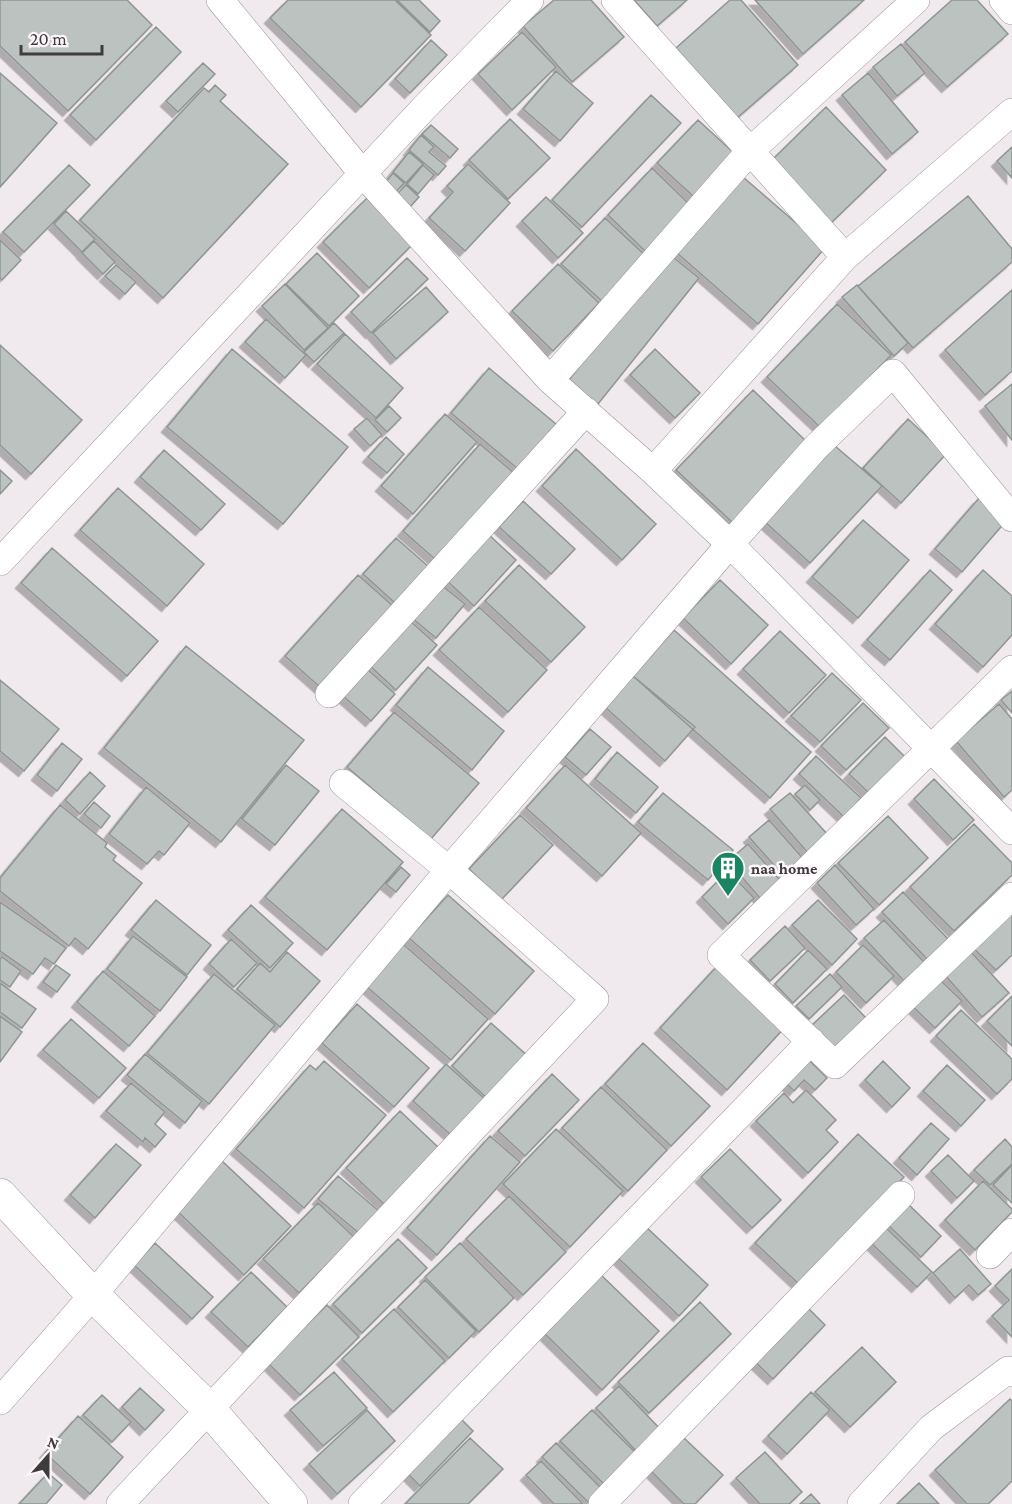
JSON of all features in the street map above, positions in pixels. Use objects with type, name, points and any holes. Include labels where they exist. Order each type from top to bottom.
[{"type":"street","points":[[220,0],[363,174],[550,380],[653,471],[730,544],[1012,831]]},
{"type":"street","points":[[0,562],[423,109],[530,0]]},
{"type":"street","points":[[615,0],[845,257]]},
{"type":"street","points":[[550,380],[749,152],[916,0]]},
{"type":"street","points":[[1003,0],[1012,11]]},
{"type":"street","points":[[653,471],[845,257],[1012,112]]},
{"type":"street","points":[[0,1401],[93,1296],[449,870],[730,544],[816,447],[893,373],[1012,518]]},
{"type":"street","points":[[330,693],[586,411]]},
{"type":"street","points":[[1012,669],[721,955],[836,1065],[1012,896]]},
{"type":"street","points":[[120,1504],[595,999],[449,870],[343,783]]},
{"type":"street","points":[[362,1504],[811,1041]]},
{"type":"street","points":[[0,1195],[93,1296],[209,1409],[291,1504]]},
{"type":"street","points":[[602,1504],[901,1195]]},
{"type":"street","points":[[990,1255],[1012,1232]]},
{"type":"street","points":[[861,1504],[931,1428],[1008,1370],[1012,1373]]},
{"type":"building","points":[[0,0],[127,0],[152,25],[68,111],[0,46]]},
{"type":"building","points":[[288,0],[395,0],[431,35],[361,107],[270,18]]},
{"type":"building","points":[[397,0],[419,0],[440,21],[430,32]]},
{"type":"building","points":[[554,0],[591,0],[624,37],[572,82],[523,26]]},
{"type":"building","points":[[634,0],[687,0],[657,26]]},
{"type":"building","points":[[730,0],[741,0],[798,65],[737,118],[676,48]]},
{"type":"building","points":[[755,0],[864,0],[803,54]]},
{"type":"building","points":[[952,0],[977,0],[1008,34],[947,87],[905,42]]},
{"type":"building","points":[[156,27],[181,52],[96,140],[70,115]]},
{"type":"building","points":[[522,32],[556,67],[512,110],[478,74]]},
{"type":"building","points":[[431,40],[447,55],[410,93],[395,79]]},
{"type":"building","points":[[901,44],[925,73],[897,96],[873,67]]},
{"type":"building","points":[[203,63],[215,74],[178,112],[166,101]]},
{"type":"building","points":[[556,71],[593,103],[560,141],[523,109]]},
{"type":"building","points":[[0,73],[57,123],[0,187]]},
{"type":"building","points":[[868,73],[918,132],[892,154],[842,95]]},
{"type":"building","points":[[215,85],[226,95],[220,101],[288,164],[163,298],[80,220],[204,88],[209,92]]},
{"type":"building","points":[[651,95],[681,123],[582,227],[552,200]]},
{"type":"building","points":[[826,107],[886,170],[831,223],[771,161]]},
{"type":"building","points":[[510,119],[550,158],[508,199],[469,160]]},
{"type":"building","points":[[698,120],[735,154],[694,197],[657,163]]},
{"type":"building","points":[[431,125],[458,149],[450,158],[422,134]]},
{"type":"building","points":[[421,135],[434,147],[429,152],[446,166],[438,175],[409,150]]},
{"type":"building","points":[[1012,147],[1012,178],[997,161]]},
{"type":"building","points":[[409,152],[423,164],[406,183],[393,172]]},
{"type":"building","points":[[468,164],[510,203],[465,251],[429,218],[453,192],[447,186]]},
{"type":"building","points":[[69,165],[90,185],[24,252],[3,232]]},
{"type":"building","points":[[423,165],[434,175],[418,194],[407,184]]},
{"type":"building","points":[[652,168],[690,205],[646,252],[608,215]]},
{"type":"building","points":[[393,173],[404,183],[395,193],[384,184]]},
{"type":"building","points":[[743,177],[825,248],[758,324],[677,253]]},
{"type":"building","points":[[406,185],[419,197],[410,207],[397,194]]},
{"type":"building","points":[[968,196],[1012,249],[1012,262],[913,348],[858,286]]},
{"type":"building","points":[[546,197],[583,233],[558,258],[522,221]]},
{"type":"building","points":[[367,198],[413,244],[369,288],[323,242]]},
{"type":"building","points":[[66,211],[95,239],[82,252],[54,224]]},
{"type":"building","points":[[605,218],[646,256],[603,302],[561,264]]},
{"type":"building","points":[[0,240],[21,260],[2,280],[0,278]]},
{"type":"building","points":[[94,241],[115,262],[103,274],[82,253]]},
{"type":"building","points":[[317,253],[359,296],[329,326],[286,284]]},
{"type":"building","points":[[669,254],[699,278],[598,404],[568,381]]},
{"type":"building","points":[[407,258],[428,279],[371,333],[351,312]]},
{"type":"building","points":[[558,264],[599,303],[553,351],[512,311]]},
{"type":"building","points":[[116,265],[136,282],[125,294],[105,276]]},
{"type":"building","points":[[285,284],[328,328],[304,350],[262,306]]},
{"type":"building","points":[[857,285],[908,343],[894,356],[842,297]]},
{"type":"building","points":[[426,287],[448,312],[396,359],[373,333]]},
{"type":"building","points":[[1012,290],[1012,371],[985,395],[945,350]]},
{"type":"building","points":[[837,304],[891,355],[821,428],[767,377]]},
{"type":"building","points":[[266,319],[306,355],[285,378],[245,342]]},
{"type":"building","points":[[334,323],[344,333],[314,362],[304,352]]},
{"type":"building","points":[[345,334],[403,388],[376,418],[317,364]]},
{"type":"building","points":[[0,345],[82,420],[31,474],[0,445]]},
{"type":"building","points":[[232,349],[348,447],[283,524],[167,427]]},
{"type":"building","points":[[655,349],[700,393],[675,418],[630,375]]},
{"type":"building","points":[[489,368],[556,424],[518,469],[451,413]]},
{"type":"building","points":[[1012,384],[1012,440],[985,406]]},
{"type":"building","points":[[753,390],[808,443],[732,522],[676,470]]},
{"type":"building","points":[[389,406],[401,418],[387,432],[375,420]]},
{"type":"building","points":[[445,414],[477,442],[413,514],[381,486]]},
{"type":"building","points":[[367,418],[382,435],[370,446],[354,429]]},
{"type":"building","points":[[908,419],[946,454],[901,503],[863,468]]},
{"type":"building","points":[[386,437],[404,454],[387,473],[368,457]]},
{"type":"building","points":[[480,444],[515,474],[437,561],[403,531]]},
{"type":"building","points":[[835,446],[882,486],[810,563],[765,522]]},
{"type":"building","points":[[576,449],[656,524],[622,560],[542,486]]},
{"type":"building","points":[[164,450],[225,504],[201,530],[140,477]]},
{"type":"building","points":[[0,470],[12,481],[0,494]]},
{"type":"building","points":[[118,488],[204,564],[167,606],[80,530]]},
{"type":"building","points":[[979,498],[1006,521],[962,572],[935,549]]},
{"type":"building","points":[[523,501],[575,549],[551,574],[499,527]]},
{"type":"building","points":[[863,520],[909,560],[858,618],[812,577]]},
{"type":"building","points":[[487,533],[516,560],[474,606],[445,579]]},
{"type":"building","points":[[396,538],[429,567],[395,603],[363,574]]},
{"type":"building","points":[[52,548],[158,641],[127,676],[21,583]]},
{"type":"building","points":[[519,565],[585,627],[551,662],[485,601]]},
{"type":"building","points":[[930,570],[952,590],[890,660],[867,640]]},
{"type":"building","points":[[983,570],[1012,596],[1012,635],[983,667],[935,624]]},
{"type":"building","points":[[358,575],[393,606],[321,688],[285,656]]},
{"type":"building","points":[[720,580],[768,625],[731,664],[683,618]]},
{"type":"building","points":[[440,584],[465,604],[436,638],[412,618]]},
{"type":"building","points":[[479,607],[547,670],[508,712],[439,650]]},
{"type":"building","points":[[410,621],[437,645],[396,690],[369,665]]},
{"type":"building","points":[[674,630],[811,752],[770,798],[633,676]]},
{"type":"building","points":[[780,631],[826,675],[789,713],[743,669]]},
{"type":"building","points":[[186,646],[304,740],[221,842],[104,748]]},
{"type":"building","points":[[428,667],[504,731],[472,770],[396,705]]},
{"type":"building","points":[[366,668],[395,694],[371,721],[342,695]]},
{"type":"building","points":[[832,673],[861,700],[820,742],[791,716]]},
{"type":"building","points":[[633,676],[695,727],[665,761],[606,708]]},
{"type":"building","points":[[0,680],[59,729],[24,771],[0,751]]},
{"type":"building","points":[[1012,691],[1012,713],[1001,700]]},
{"type":"building","points":[[863,703],[889,728],[846,770],[821,746]]},
{"type":"building","points":[[999,704],[1012,719],[1012,790],[1004,797],[956,741]]},
{"type":"building","points":[[394,712],[479,783],[431,839],[347,767]]},
{"type":"building","points":[[590,729],[611,747],[586,775],[565,757]]},
{"type":"building","points":[[885,737],[907,759],[871,795],[849,774]]},
{"type":"building","points":[[62,743],[82,759],[57,791],[37,775]]},
{"type":"building","points":[[617,752],[658,787],[636,813],[595,779]]},
{"type":"building","points":[[816,756],[861,798],[844,817],[799,774]]},
{"type":"building","points":[[286,765],[319,791],[275,845],[242,819]]},
{"type":"building","points":[[565,765],[641,833],[602,876],[526,808]]},
{"type":"building","points":[[90,772],[105,786],[80,814],[65,800]]},
{"type":"building","points":[[934,779],[974,820],[953,840],[914,799]]},
{"type":"building","points":[[805,785],[820,800],[810,810],[795,794]]},
{"type":"building","points":[[146,787],[190,823],[164,855],[159,851],[147,864],[109,834]]},
{"type":"building","points":[[663,793],[733,850],[708,880],[638,822]]},
{"type":"building","points":[[790,793],[828,835],[808,853],[770,809]]},
{"type":"building","points":[[94,802],[110,816],[101,828],[84,814]]},
{"type":"building","points":[[60,805],[107,843],[105,847],[116,856],[113,860],[142,883],[88,949],[75,938],[69,946],[0,891],[0,878]]},
{"type":"building","points":[[342,809],[403,862],[327,950],[265,897]]},
{"type":"building","points":[[520,815],[553,845],[501,900],[469,869]]},
{"type":"building","points":[[888,816],[928,858],[879,905],[838,863]]},
{"type":"building","points":[[769,820],[807,863],[787,880],[749,837]]},
{"type":"building","points":[[974,824],[1012,863],[1012,875],[954,931],[910,887]]},
{"type":"building","points":[[748,844],[786,887],[765,904],[728,861]]},
{"type":"building","points":[[835,865],[874,909],[856,925],[817,883]]},
{"type":"building","points":[[401,867],[410,875],[396,892],[386,884]]},
{"type":"building","name":"naa home","points":[[728,871],[754,898],[728,924],[702,897]]},
{"type":"building","points":[[903,892],[949,940],[928,960],[882,912]]},
{"type":"building","points":[[448,895],[534,971],[495,1014],[409,938]]},
{"type":"building","points":[[156,900],[211,945],[187,975],[131,930]]},
{"type":"building","points":[[818,900],[857,939],[832,965],[792,925]]},
{"type":"building","points":[[0,902],[66,948],[54,964],[45,958],[33,974],[0,951]]},
{"type":"building","points":[[251,905],[293,943],[270,968],[228,930]]},
{"type":"building","points":[[1012,905],[1012,955],[996,970],[971,946]]},
{"type":"building","points":[[884,920],[924,962],[904,981],[864,938]]},
{"type":"building","points":[[785,926],[805,948],[770,981],[750,960]]},
{"type":"building","points":[[133,936],[187,977],[160,1011],[107,969]]},
{"type":"building","points":[[231,939],[257,963],[234,987],[209,964]]},
{"type":"building","points":[[403,944],[488,1019],[451,1060],[366,986]]},
{"type":"building","points":[[863,945],[894,976],[866,1003],[836,972]]},
{"type":"building","points":[[808,950],[827,969],[793,1003],[775,984]]},
{"type":"building","points":[[969,950],[1009,993],[982,1017],[943,973]]},
{"type":"building","points":[[287,952],[320,981],[280,1027],[237,989],[260,963],[270,972]]},
{"type":"building","points":[[2,957],[21,971],[10,987],[0,980],[0,959]]},
{"type":"building","points":[[719,964],[787,1025],[727,1090],[660,1028]]},
{"type":"building","points":[[56,965],[70,975],[57,992],[43,982]]},
{"type":"building","points":[[103,971],[155,1016],[129,1046],[77,1002]]},
{"type":"building","points":[[214,974],[275,1025],[209,1104],[147,1053]]},
{"type":"building","points":[[830,974],[842,987],[809,1019],[796,1006]]},
{"type":"building","points":[[936,976],[962,1001],[935,1028],[909,1003]]},
{"type":"building","points":[[0,983],[36,1009],[22,1028],[0,1012]]},
{"type":"building","points":[[844,995],[866,1018],[833,1051],[810,1027]]},
{"type":"building","points":[[1012,996],[1012,1046],[987,1021]]},
{"type":"building","points":[[357,1004],[429,1068],[394,1107],[322,1043]]},
{"type":"building","points":[[961,1010],[1012,1059],[1012,1079],[997,1094],[936,1036]]},
{"type":"building","points":[[0,1016],[22,1032],[0,1062]]},
{"type":"building","points":[[71,1019],[126,1068],[99,1098],[43,1050]]},
{"type":"building","points":[[491,1023],[530,1058],[490,1101],[452,1066]]},
{"type":"building","points":[[643,1043],[710,1106],[671,1146],[605,1084]]},
{"type":"building","points":[[145,1054],[202,1101],[185,1123],[127,1075]]},
{"type":"building","points":[[808,1059],[827,1078],[815,1090],[804,1080],[794,1091],[785,1082]]},
{"type":"building","points":[[324,1061],[386,1115],[304,1208],[236,1149],[310,1065],[316,1070]]},
{"type":"building","points":[[883,1061],[910,1088],[892,1107],[865,1080]]},
{"type":"building","points":[[446,1064],[486,1100],[453,1137],[413,1101]]},
{"type":"building","points":[[947,1065],[985,1100],[961,1126],[923,1091]]},
{"type":"building","points":[[552,1074],[579,1100],[525,1156],[498,1131]]},
{"type":"building","points":[[131,1083],[165,1112],[155,1124],[166,1134],[155,1147],[145,1138],[143,1142],[106,1111]]},
{"type":"building","points":[[601,1087],[667,1150],[628,1191],[562,1128]]},
{"type":"building","points":[[806,1090],[836,1120],[826,1130],[838,1142],[808,1173],[756,1121],[784,1093],[793,1103]]},
{"type":"building","points":[[400,1111],[439,1148],[386,1206],[346,1168]]},
{"type":"building","points":[[931,1123],[949,1139],[917,1175],[899,1158]]},
{"type":"building","points":[[556,1129],[623,1191],[570,1247],[503,1184]]},
{"type":"building","points":[[858,1134],[904,1177],[801,1286],[755,1243]]},
{"type":"building","points":[[490,1136],[520,1162],[437,1255],[407,1228]]},
{"type":"building","points":[[1005,1139],[1012,1147],[1012,1164],[990,1185],[974,1170]]},
{"type":"building","points":[[116,1144],[141,1165],[95,1218],[70,1195]]},
{"type":"building","points":[[730,1149],[781,1200],[752,1228],[701,1177]]},
{"type":"building","points":[[948,1155],[974,1181],[957,1198],[931,1171]]},
{"type":"building","points":[[221,1160],[291,1226],[244,1275],[175,1209]]},
{"type":"building","points":[[1012,1165],[1012,1203],[993,1185]]},
{"type":"building","points":[[338,1176],[380,1212],[360,1234],[318,1199]]},
{"type":"building","points":[[983,1181],[1012,1209],[1012,1212],[975,1250],[945,1220]]},
{"type":"building","points":[[509,1196],[566,1252],[523,1295],[466,1239]]},
{"type":"building","points":[[318,1203],[354,1237],[299,1293],[263,1259]]},
{"type":"building","points":[[907,1203],[941,1236],[921,1257],[887,1224]]},
{"type":"building","points":[[645,1226],[708,1285],[679,1316],[616,1256]]},
{"type":"building","points":[[884,1226],[932,1272],[917,1287],[869,1241]]},
{"type":"building","points":[[398,1239],[427,1268],[362,1333],[333,1304]]},
{"type":"building","points":[[155,1243],[213,1297],[192,1319],[134,1265]]},
{"type":"building","points":[[460,1243],[514,1298],[479,1332],[425,1277]]},
{"type":"building","points":[[960,1249],[991,1284],[978,1295],[969,1285],[955,1298],[933,1273]]},
{"type":"building","points":[[1012,1269],[1012,1337],[992,1316],[1009,1300],[995,1286]]},
{"type":"building","points":[[251,1272],[287,1307],[248,1347],[211,1312]]},
{"type":"building","points":[[599,1273],[659,1331],[602,1390],[542,1331]]},
{"type":"building","points":[[425,1280],[476,1331],[449,1358],[398,1307]]},
{"type":"building","points":[[700,1302],[731,1334],[649,1413],[618,1382]]},
{"type":"building","points":[[327,1305],[359,1337],[300,1395],[268,1363]]},
{"type":"building","points":[[806,1306],[825,1325],[773,1379],[753,1360]]},
{"type":"building","points":[[394,1309],[445,1361],[393,1412],[342,1359]]},
{"type":"building","points":[[862,1347],[896,1382],[850,1427],[815,1392]]},
{"type":"building","points":[[334,1372],[367,1408],[323,1446],[290,1410]]},
{"type":"building","points":[[619,1386],[663,1432],[639,1454],[596,1408]]},
{"type":"building","points":[[140,1388],[164,1410],[145,1430],[122,1407]]},
{"type":"building","points":[[811,1392],[830,1410],[787,1454],[768,1436]]},
{"type":"building","points":[[102,1395],[131,1422],[112,1442],[83,1415]]},
{"type":"building","points":[[1010,1399],[1012,1401],[1012,1481],[988,1504],[967,1504],[935,1470]]},
{"type":"building","points":[[367,1410],[395,1441],[337,1494],[309,1464]]},
{"type":"building","points":[[592,1410],[638,1455],[606,1486],[560,1441]]},
{"type":"building","points":[[456,1414],[473,1431],[420,1486],[403,1469]]},
{"type":"building","points":[[78,1416],[123,1457],[90,1494],[45,1453]]},
{"type":"building","points":[[470,1438],[503,1469],[468,1504],[405,1504]]},
{"type":"building","points":[[684,1438],[723,1475],[695,1504],[684,1504],[651,1471]]},
{"type":"building","points":[[556,1443],[603,1490],[589,1503],[542,1457]]},
{"type":"building","points":[[765,1452],[802,1492],[789,1504],[760,1504],[736,1478]]},
{"type":"building","points":[[541,1461],[582,1504],[554,1504],[526,1475]]},
{"type":"building","points":[[48,1473],[62,1485],[46,1504],[19,1504]]},
{"type":"building","points":[[919,1483],[939,1504],[897,1504]]},
{"type":"building","points":[[811,1494],[820,1504],[800,1504]]},
{"type":"place","name":"naa home","points":[[728,897]]}]
